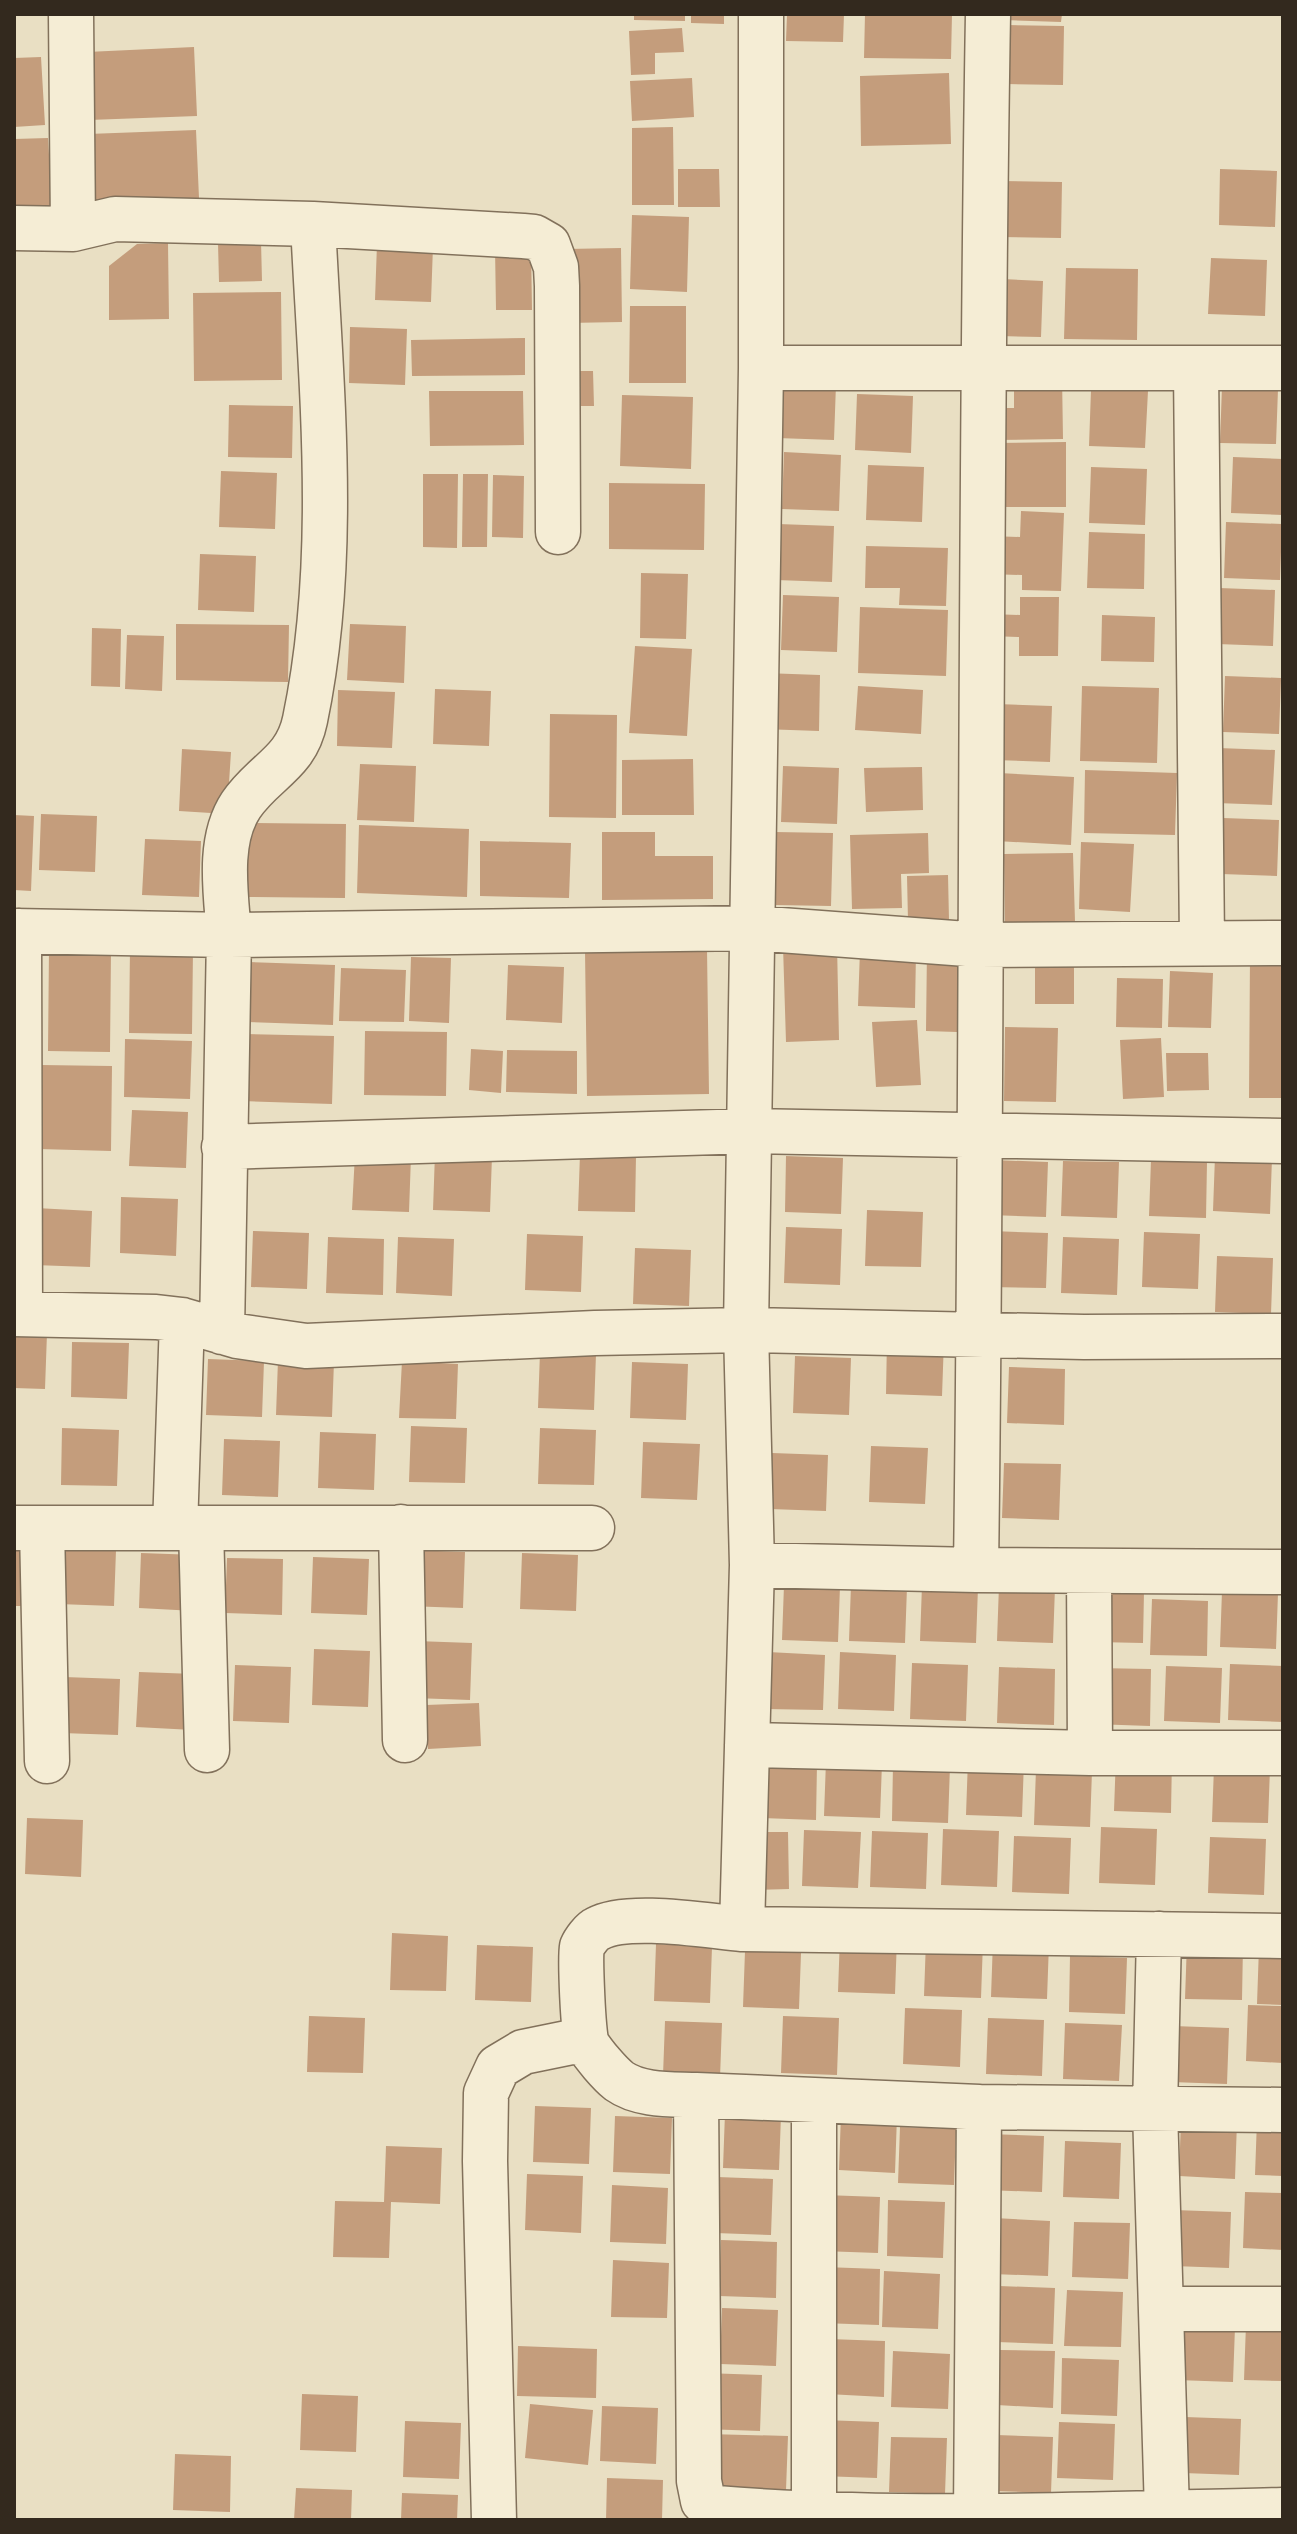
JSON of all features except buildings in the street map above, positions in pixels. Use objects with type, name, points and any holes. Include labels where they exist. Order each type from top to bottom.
[{"type":"street","points":[[71,14],[73,229]]},
{"type":"street","points":[[742,1929],[752,1565],[746,1330],[761,368],[761,14]]},
{"type":"street","points":[[976,1570],[982,1137],[982,367],[988,14]]},
{"type":"street","points":[[14,228],[73,229],[115,219],[313,224],[534,237],[548,245],[556,267],[558,532]]},
{"type":"street","points":[[207,1750],[188,1528],[202,1326],[224,1147],[229,935],[225,878],[227,844],[240,806],[278,770],[298,745],[305,722],[321,628],[324,441],[313,224]]},
{"type":"street","points":[[761,368],[1283,368]]},
{"type":"street","points":[[1196,369],[1202,942]]},
{"type":"street","points":[[1283,943],[980,945],[754,928],[229,935],[16,931],[17,1314],[156,1317],[306,1346],[595,1333],[746,1330],[979,1336],[1283,1336]]},
{"type":"street","points":[[224,1147],[751,1131],[1283,1141]]},
{"type":"street","points":[[401,1527],[405,1740]]},
{"type":"street","points":[[47,1761],[28,1528],[592,1528]]},
{"type":"street","points":[[752,1565],[1283,1572]]},
{"type":"street","points":[[1089,1571],[1090,1753]]},
{"type":"street","points":[[747,1745],[1090,1753],[1283,1753]]},
{"type":"street","points":[[1283,1936],[742,1929],[619,1922],[595,1929],[582,1946],[582,2019],[586,2043],[619,2080],[631,2087],[669,2094],[979,2107],[1283,2110]]},
{"type":"street","points":[[1159,1934],[1155,2110],[1167,2512]]},
{"type":"street","points":[[494,2520],[486,2093],[498,2067],[523,2052],[572,2042],[586,2043]]},
{"type":"street","points":[[696,2095],[700,2493],[703,2501],[716,2508],[814,2515],[976,2517],[1283,2510]]},
{"type":"street","points":[[814,2100],[814,2515]]},
{"type":"street","points":[[976,2517],[979,2107]]},
{"type":"street","points":[[1163,2309],[1283,2309]]}]
